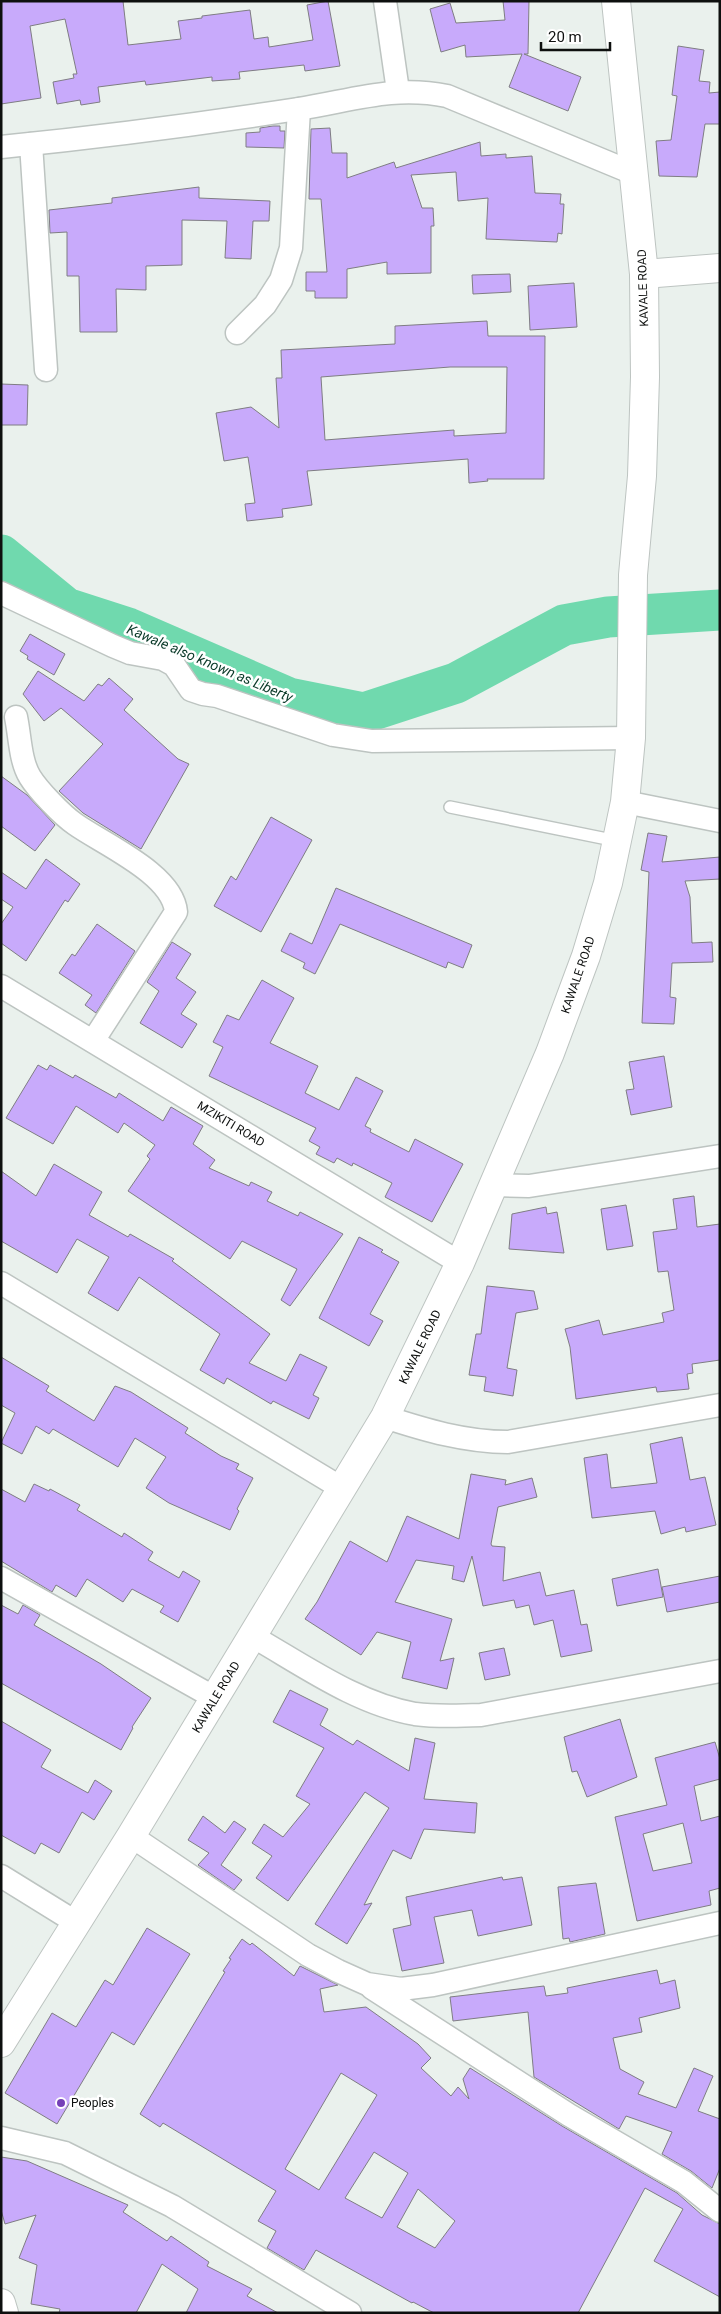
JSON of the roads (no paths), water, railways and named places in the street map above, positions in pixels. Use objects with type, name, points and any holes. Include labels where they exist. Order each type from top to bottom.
[{"type":"street","points":[[385,1],[398,91]]},
{"type":"street","name":"KAVALE ROAD","points":[[616,1],[644,274],[645,377],[642,476],[633,575]]},
{"type":"street","points":[[1,147],[299,109],[398,91],[422,91],[447,96],[634,173]]},
{"type":"street","points":[[237,333],[265,305],[281,280],[290,248],[299,109]]},
{"type":"street","points":[[31,144],[46,370]]},
{"type":"street","points":[[644,274],[720,268]]},
{"type":"street","name":"KAWALE ROAD","points":[[1,2043],[131,1836],[385,1417],[460,1263],[495,1184],[550,1053],[586,956],[608,883],[625,802],[632,738],[633,575]]},
{"type":"street","points":[[1,593],[130,653],[163,658],[174,666],[191,690],[333,735],[372,741],[632,738]]},
{"type":"street","points":[[16,717],[26,770],[31,780],[74,823],[147,870],[175,902],[176,912],[93,1041]]},
{"type":"street","points":[[625,802],[720,821]]},
{"type":"street","name":"MZIKITI ROAD","points":[[1,986],[460,1263]]},
{"type":"street","points":[[495,1184],[529,1186],[720,1156]]},
{"type":"street","points":[[1,1283],[343,1489]]},
{"type":"street","points":[[385,1417],[421,1429],[461,1438],[484,1442],[508,1442],[720,1405]]},
{"type":"street","points":[[1,1578],[215,1698]]},
{"type":"street","points":[[252,1636],[353,1693],[414,1714],[443,1717],[481,1715],[720,1671]]},
{"type":"street","points":[[131,1836],[308,1955],[367,1984],[569,2115],[684,2182],[720,2212]]},
{"type":"street","points":[[1,1876],[77,1923]]},
{"type":"street","points":[[367,1984],[401,1989],[433,1985],[720,1923]]},
{"type":"street","points":[[1,2138],[65,2153],[172,2206],[350,2313]]},
{"type":"street","points":[[1,2303],[4,2313]]},
{"type":"lane","points":[[450,807],[617,841]]},
{"type":"waterway","name":"Kawale also known as Liberty","points":[[1,555],[66,608],[128,628],[289,698],[364,713],[456,683],[564,625],[608,617],[720,610]]},
{"type":"place","name":"Peoples","points":[[61,2103]]}]
